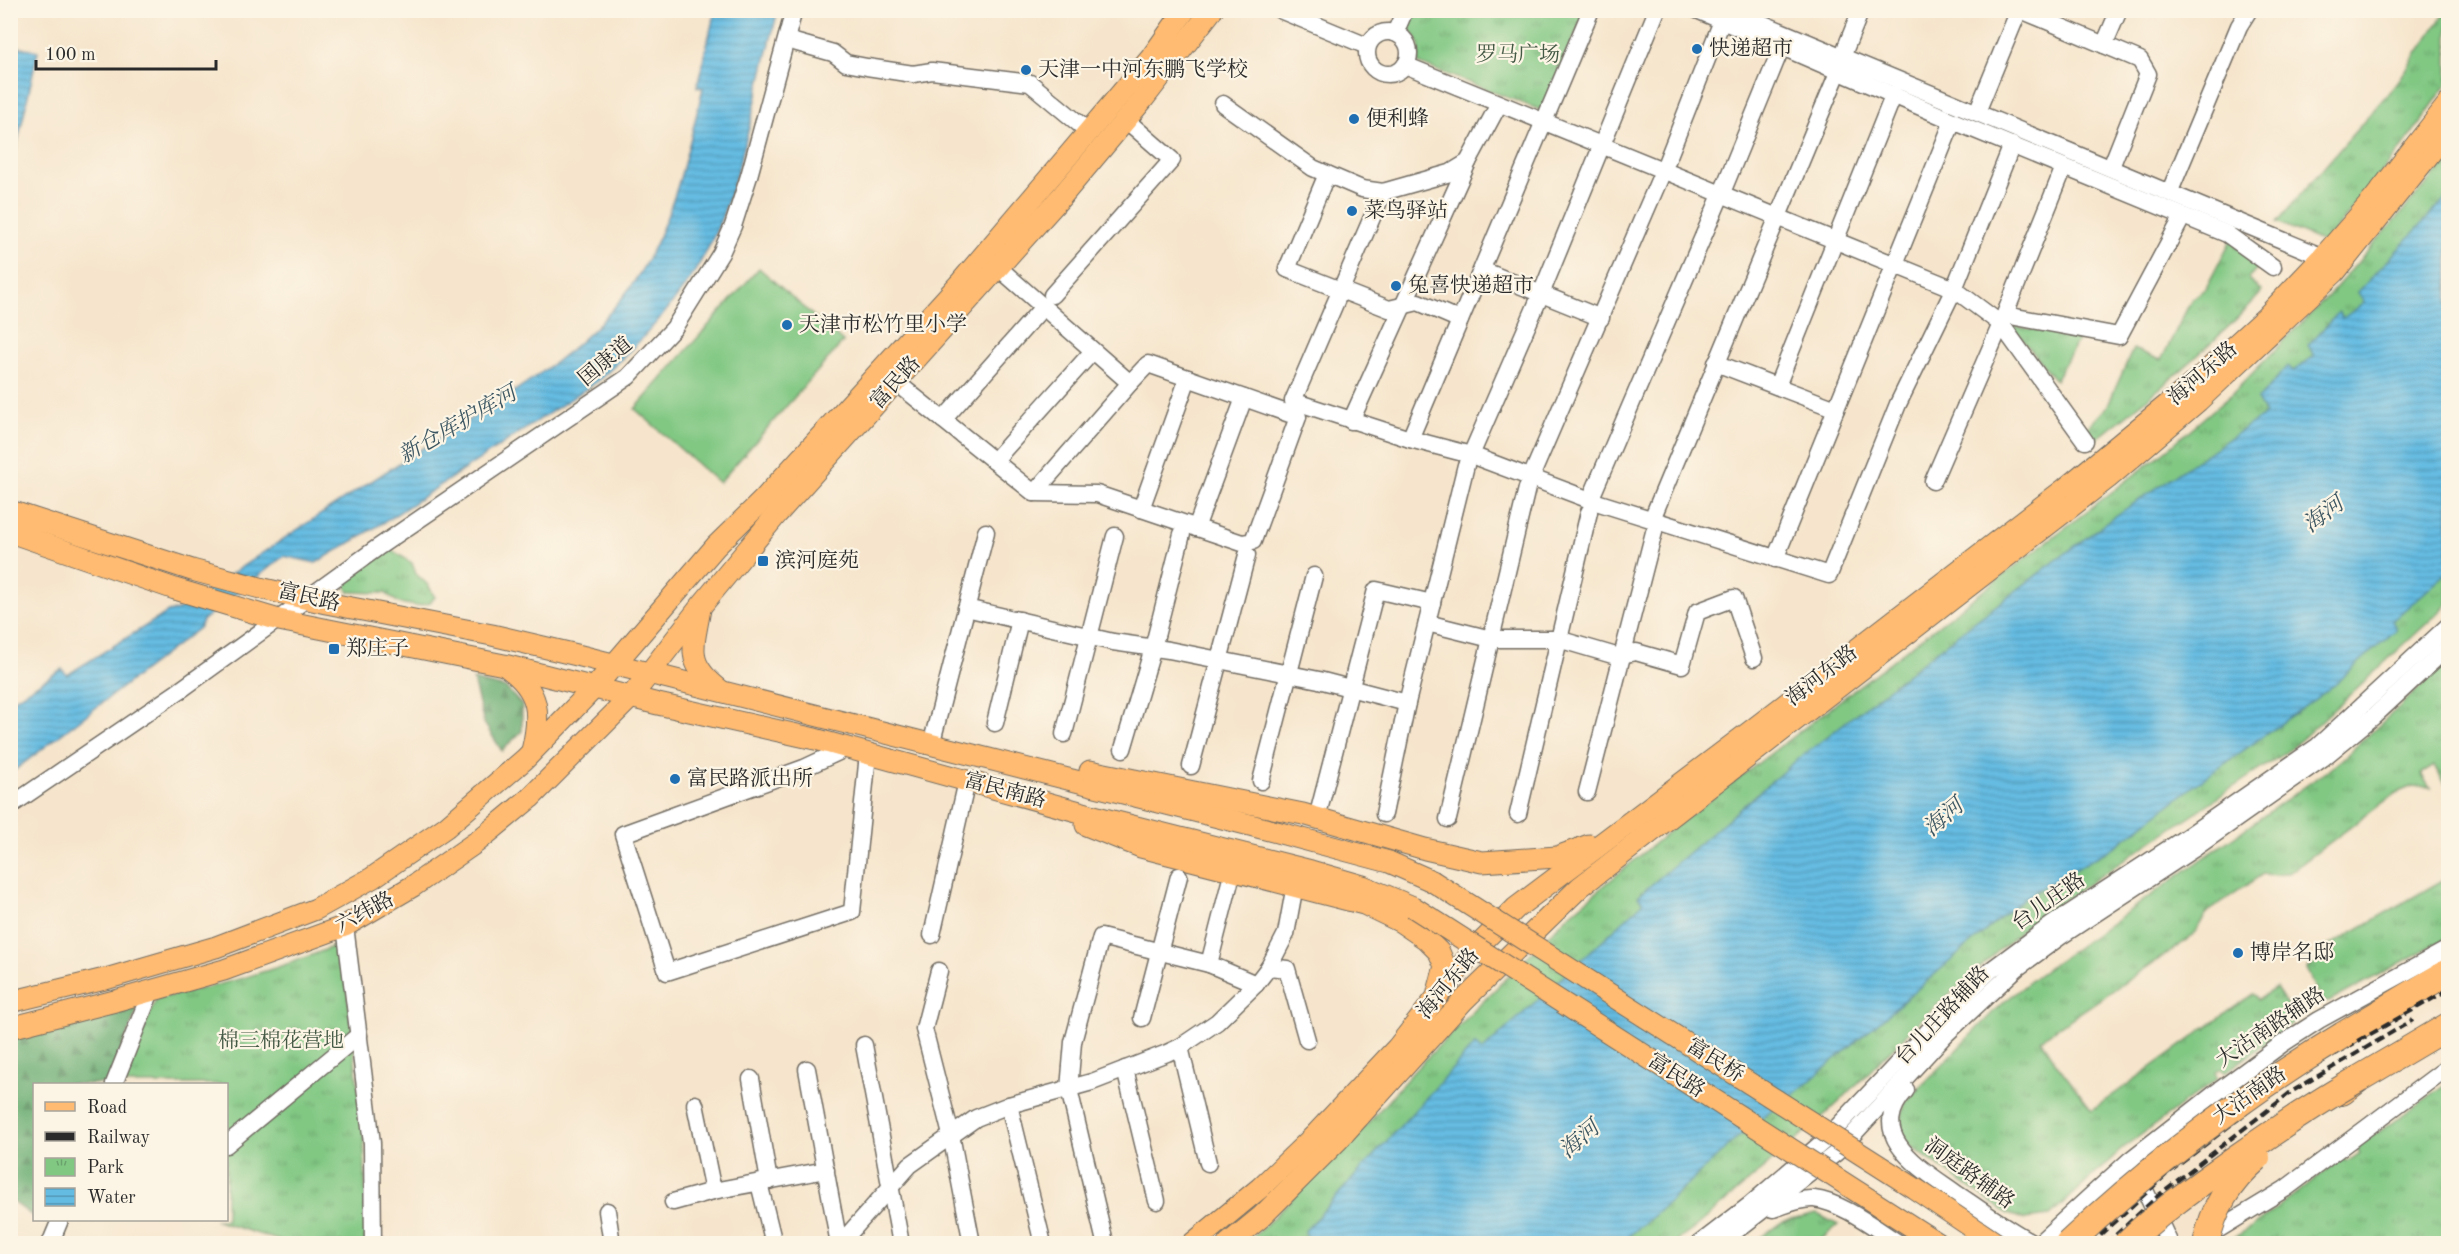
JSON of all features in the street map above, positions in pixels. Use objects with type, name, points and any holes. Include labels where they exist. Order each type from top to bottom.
[{"type":"highway","name":"大沽南路","points":[[2068,1244],[2123,1192],[2281,1073],[2448,972]]},
{"type":"highway","name":"大沽南路","points":[[2126,1244],[2148,1222],[2310,1106],[2448,1026]]},
{"type":"highway","points":[[2206,1244],[2215,1209],[2239,1174],[2360,1078]]},
{"type":"main road","name":"富民路","points":[[613,664],[716,546],[762,501],[961,282],[1151,58],[1185,10]]},
{"type":"main road","name":"富民路","points":[[649,674],[701,606],[777,514],[999,268],[1126,120],[1212,10]]},
{"type":"main road","name":"海河东路","points":[[1192,1244],[1260,1188],[1316,1134],[1398,1048],[1473,951],[1516,908],[2099,462],[2189,387],[2249,333],[2324,257],[2373,200],[2448,104]]},
{"type":"main road","name":"海河东路","points":[[1228,1244],[1261,1216],[1339,1139],[1464,1001],[1580,887],[2108,478],[2198,401],[2335,272],[2448,131]]},
{"type":"main road","name":"富民路","points":[[10,511],[192,570],[308,599],[492,634],[726,694]]},
{"type":"main road","name":"富民路","points":[[10,532],[176,589],[279,620],[504,665],[594,688]]},
{"type":"main road","points":[[701,606],[694,656],[699,671],[726,694]]},
{"type":"main road","name":"六纬路","points":[[10,1002],[109,978],[216,947],[316,909],[372,879],[446,827],[532,752],[594,688],[613,664]]},
{"type":"main road","points":[[504,665],[523,679],[532,692],[537,721],[532,752]]},
{"type":"main road","name":"六纬路","points":[[10,1028],[225,970],[345,926],[413,886],[478,841],[530,798],[631,697],[649,674]]},
{"type":"main road","name":"富民南路","points":[[594,688],[847,748],[1109,820],[1311,871],[1363,886],[1413,907]]},
{"type":"main road","name":"富民南路","points":[[726,694],[1047,773],[1389,862],[1432,881]]},
{"type":"main road","points":[[1047,773],[1094,771],[1317,818],[1425,849],[1482,862],[1557,857],[1614,835]]},
{"type":"main road","points":[[1042,801],[1059,813],[1141,847],[1364,904],[1401,922],[1426,939],[1439,952],[1445,966],[1443,980],[1431,1006]]},
{"type":"main road","name":"富民桥","points":[[1432,881],[1905,1182],[1997,1244]]},
{"type":"main road","name":"富民路","points":[[1413,907],[1939,1244]]},
{"type":"street","name":"国康道","points":[[10,806],[279,620],[377,548],[628,377],[674,328],[707,278],[733,226],[794,10]]},
{"type":"street","points":[[1280,10],[1367,46]]},
{"type":"street","points":[[1395,33],[1404,10]]},
{"type":"street","points":[[1410,439],[1591,10]]},
{"type":"street","points":[[1384,814],[1407,703],[1468,460],[1541,294],[1657,10]]},
{"type":"street","points":[[1697,10],[1726,16],[1840,63],[1977,112],[2324,257]]},
{"type":"street","points":[[1587,792],[1653,526],[1716,363],[1778,218],[1861,10]]},
{"type":"street","points":[[1977,112],[2020,10],[2054,17],[2104,45],[2140,60],[2148,74],[2111,167]]},
{"type":"street","points":[[2104,45],[2119,10]]},
{"type":"street","points":[[2169,191],[2239,26],[2249,10]]},
{"type":"street","points":[[1726,16],[1782,46],[1840,63],[1894,94],[2227,234],[2274,267]]},
{"type":"street","points":[[1448,819],[1529,482],[1601,318],[1726,16]]},
{"type":"street","points":[[1395,33],[1405,41],[1408,47],[1408,60],[1394,74],[1388,75],[1375,70],[1367,59],[1367,46],[1376,35],[1395,33]]},
{"type":"street","points":[[787,40],[833,53],[846,63],[867,67],[914,74],[932,70],[1030,83],[1089,132]]},
{"type":"street","points":[[1518,814],[1590,506],[1782,46]]},
{"type":"street","points":[[1405,65],[1954,289],[2003,320],[2085,441]]},
{"type":"street","points":[[1777,386],[1894,94]]},
{"type":"street","points":[[1223,104],[1313,168],[1362,189],[1383,192],[1450,173],[1468,162]]},
{"type":"street","points":[[1351,420],[1468,162],[1498,104]]},
{"type":"street","points":[[943,420],[1172,160],[1126,120]]},
{"type":"street","points":[[1775,559],[1953,120]]},
{"type":"street","points":[[1383,192],[1293,401],[1410,439],[1590,506],[1829,575],[1898,404],[1927,349],[1954,289],[2012,145]]},
{"type":"street","points":[[1933,481],[2003,320],[2064,167]]},
{"type":"street","points":[[1327,174],[1287,269],[1389,309],[1418,302],[1460,320]]},
{"type":"street","points":[[2003,320],[2119,336],[2183,216]]},
{"type":"street","points":[[999,268],[1048,301],[1093,351],[1130,383]]},
{"type":"street","points":[[1482,270],[1601,318]]},
{"type":"street","points":[[994,461],[1093,351]]},
{"type":"street","points":[[1716,363],[1836,409]]},
{"type":"street","points":[[896,382],[1034,493],[1097,494],[1141,509],[1189,531],[1242,543],[1253,541],[1298,417],[1148,364],[1034,493]]},
{"type":"street","points":[[1141,509],[1188,378]]},
{"type":"street","points":[[1123,748],[1189,531],[1244,398]]},
{"type":"street","points":[[931,745],[986,532]]},
{"type":"street","points":[[1064,734],[1115,536]]},
{"type":"street","points":[[1191,766],[1221,660],[1247,555]]},
{"type":"street","points":[[1261,781],[1314,576]]},
{"type":"street","points":[[1317,818],[1376,590],[1432,603]]},
{"type":"street","points":[[1427,622],[1491,639],[1558,639],[1616,656],[1636,652],[1682,665],[1697,612],[1734,598],[1754,658]]},
{"type":"street","points":[[966,608],[1089,637],[1290,674],[1407,703]]},
{"type":"street","points":[[995,723],[1020,620]]},
{"type":"street","name":"台儿庄路","points":[[1699,1244],[1751,1204],[1824,1141],[1933,1026],[1991,970],[2053,924],[2194,832],[2318,746],[2448,626]]},
{"type":"street","name":"台儿庄路","points":[[1719,1244],[1761,1214],[1836,1153],[1944,1036],[2018,968],[2061,936],[2196,848],[2323,758],[2373,717],[2448,647]]},
{"type":"street","points":[[847,748],[804,768],[623,834],[667,972],[852,912],[868,754]]},
{"type":"street","points":[[932,935],[967,782]]},
{"type":"street","points":[[1142,1018],[1179,876]]},
{"type":"street","points":[[1209,964],[1230,882]]},
{"type":"street","points":[[839,1244],[910,1165],[976,1118],[1009,1105],[1069,1089],[1125,1069],[1180,1047],[1217,1022],[1256,984],[1269,967],[1286,934],[1295,885]]},
{"type":"street","points":[[345,926],[372,1143],[373,1244]]},
{"type":"street","points":[[1104,1238],[1069,1089],[1073,1042],[1101,937],[1209,964],[1256,984]]},
{"type":"street","name":"大沽南路辅路","points":[[2036,1244],[2130,1160],[2213,1095],[2319,1020],[2448,949]]},
{"type":"street","points":[[1269,967],[1287,969],[1307,1040]]},
{"type":"street","name":"台儿庄路辅路","points":[[1902,1094],[2018,968]]},
{"type":"street","points":[[939,971],[924,1029],[951,1135],[972,1244]]},
{"type":"street","points":[[114,1083],[151,991]]},
{"type":"street","points":[[228,1142],[359,1035]]},
{"type":"street","points":[[864,1045],[901,1244]]},
{"type":"street","points":[[1180,1047],[1208,1163]]},
{"type":"street","points":[[2195,1244],[2285,1189],[2448,1067]]},
{"type":"street","points":[[807,1069],[839,1244]]},
{"type":"street","points":[[1125,1069],[1157,1202]]},
{"type":"street","points":[[751,1079],[774,1244]]},
{"type":"street","name":"洞庭路辅路","points":[[1902,1094],[1892,1108],[1891,1122],[1893,1134],[1907,1158],[2010,1231],[2036,1244]]},
{"type":"street","points":[[695,1104],[713,1191]]},
{"type":"street","points":[[1009,1105],[1043,1244]]},
{"type":"street","points":[[2130,1160],[2170,1244]]},
{"type":"street","points":[[674,1202],[713,1191],[826,1170]]},
{"type":"street","points":[[1761,1214],[1797,1201],[1813,1199],[1833,1203],[1900,1244]]},
{"type":"street","points":[[2073,1244],[2075,1218],[2081,1205]]},
{"type":"street","points":[[607,1211],[612,1244]]},
{"type":"street","points":[[50,1244],[60,1221]]},
{"type":"green space","name":"罗马广场","points":[[1416,11],[1585,11],[1543,111],[1418,63],[1419,44],[1408,29]]},
{"type":"green space","points":[[2448,11],[2448,83],[2406,142],[2325,243],[2277,222],[2397,83]]},
{"type":"green space","points":[[2448,160],[2448,604],[2292,748],[2030,923],[1927,1014],[1837,1104],[1695,1228],[1674,1243],[1246,1244],[1363,1129],[1414,1071],[1570,914],[1667,833],[2164,452],[2233,393],[2331,293]]},
{"type":"green space","points":[[2232,238],[2267,259],[2248,279],[2262,292],[2182,370],[2095,440],[2087,428],[2107,407],[2133,349],[2161,360],[2192,299],[2206,288]]},
{"type":"green space","points":[[759,268],[843,342],[719,483],[635,409]]},
{"type":"green space","points":[[2012,326],[2080,337],[2055,380]]},
{"type":"green space","points":[[390,549],[412,563],[416,574],[428,585],[435,597],[430,603],[417,606],[399,603],[385,593],[349,592],[346,587],[348,578]]},
{"type":"green space","points":[[2448,662],[2448,788],[2434,766],[2421,774],[2430,788],[2413,786],[2396,793],[2289,873],[2263,874],[2207,912],[2193,936],[2041,1039],[2056,1063],[2092,1110],[2253,994],[2258,999],[2276,988],[2297,1020],[2225,1073],[2221,1068],[2215,1072],[2218,1078],[2122,1149],[2050,1216],[2024,1219],[2008,1214],[1910,1146],[1901,1125],[1905,1103],[1999,1006],[2037,976],[2338,763]]},
{"type":"green space","points":[[473,680],[506,688],[522,705],[522,731],[502,751],[484,723]]},
{"type":"green space","points":[[2448,877],[2448,937],[2329,1002],[2323,1001],[2306,969],[2324,957],[2321,950]]},
{"type":"green space","name":"棉三棉花营地","points":[[342,943],[364,1140],[367,1243],[287,1243],[217,1221],[228,1221],[228,1083],[122,1083],[156,999],[250,976]]},
{"type":"green space","points":[[139,1006],[107,1083],[33,1083],[33,1216],[11,1200],[10,1037]]},
{"type":"green space","points":[[2448,1082],[2448,1243],[2225,1243],[2250,1228],[2343,1158],[2347,1162],[2360,1153],[2357,1148]]},
{"type":"green space","points":[[1817,1214],[1838,1225],[1817,1243],[1753,1243],[1782,1222]]},
{"type":"water","points":[[715,11],[778,11],[746,139],[723,214],[701,262],[654,326],[598,381],[386,521],[316,563],[284,556],[204,619],[199,628],[11,773],[11,701],[62,669],[67,675],[168,612],[178,610],[409,457],[503,399],[563,356],[591,332],[616,305],[638,276],[670,209],[685,161],[703,88],[697,87]]},
{"type":"water","points":[[10,45],[38,51],[11,172]]},
{"type":"water","name":"海河","points":[[2448,196],[2448,572],[2392,621],[2397,629],[2329,689],[2191,788],[2116,846],[2024,898],[1804,1086],[1738,1137],[1656,1214],[1620,1243],[1309,1244],[1305,1231],[1475,1044],[1482,1051],[1643,903],[1638,896],[1792,764],[1957,635],[2111,519],[2265,414],[2257,400],[2288,366],[2293,371],[2314,356],[2308,345],[2339,312],[2343,318],[2364,303],[2358,292]]},
{"type":"railway","points":[[2090,1244],[2167,1174],[2288,1081],[2448,990]]},
{"type":"railway","points":[[2106,1244],[2160,1194],[2291,1092],[2413,1020]]},
{"type":"place","name":"快递超市","points":[[1697,49]]},
{"type":"place","name":"天津一中河东鹏飞学校","points":[[1026,70]]},
{"type":"place","name":"便利蜂","points":[[1354,119]]},
{"type":"place","name":"菜鸟驿站","points":[[1352,211]]},
{"type":"place","name":"兔喜快递超市","points":[[1396,286]]},
{"type":"place","name":"天津市松竹里小学","points":[[787,325]]},
{"type":"place","name":"滨河庭苑","points":[[763,561]]},
{"type":"place","name":"郑庄子","points":[[334,649]]},
{"type":"place","name":"富民路派出所","points":[[675,779]]},
{"type":"place","name":"博岸名邸","points":[[2238,953]]},
{"type":"water label","name":"新仓库护库河","points":[[458,425]]}]
